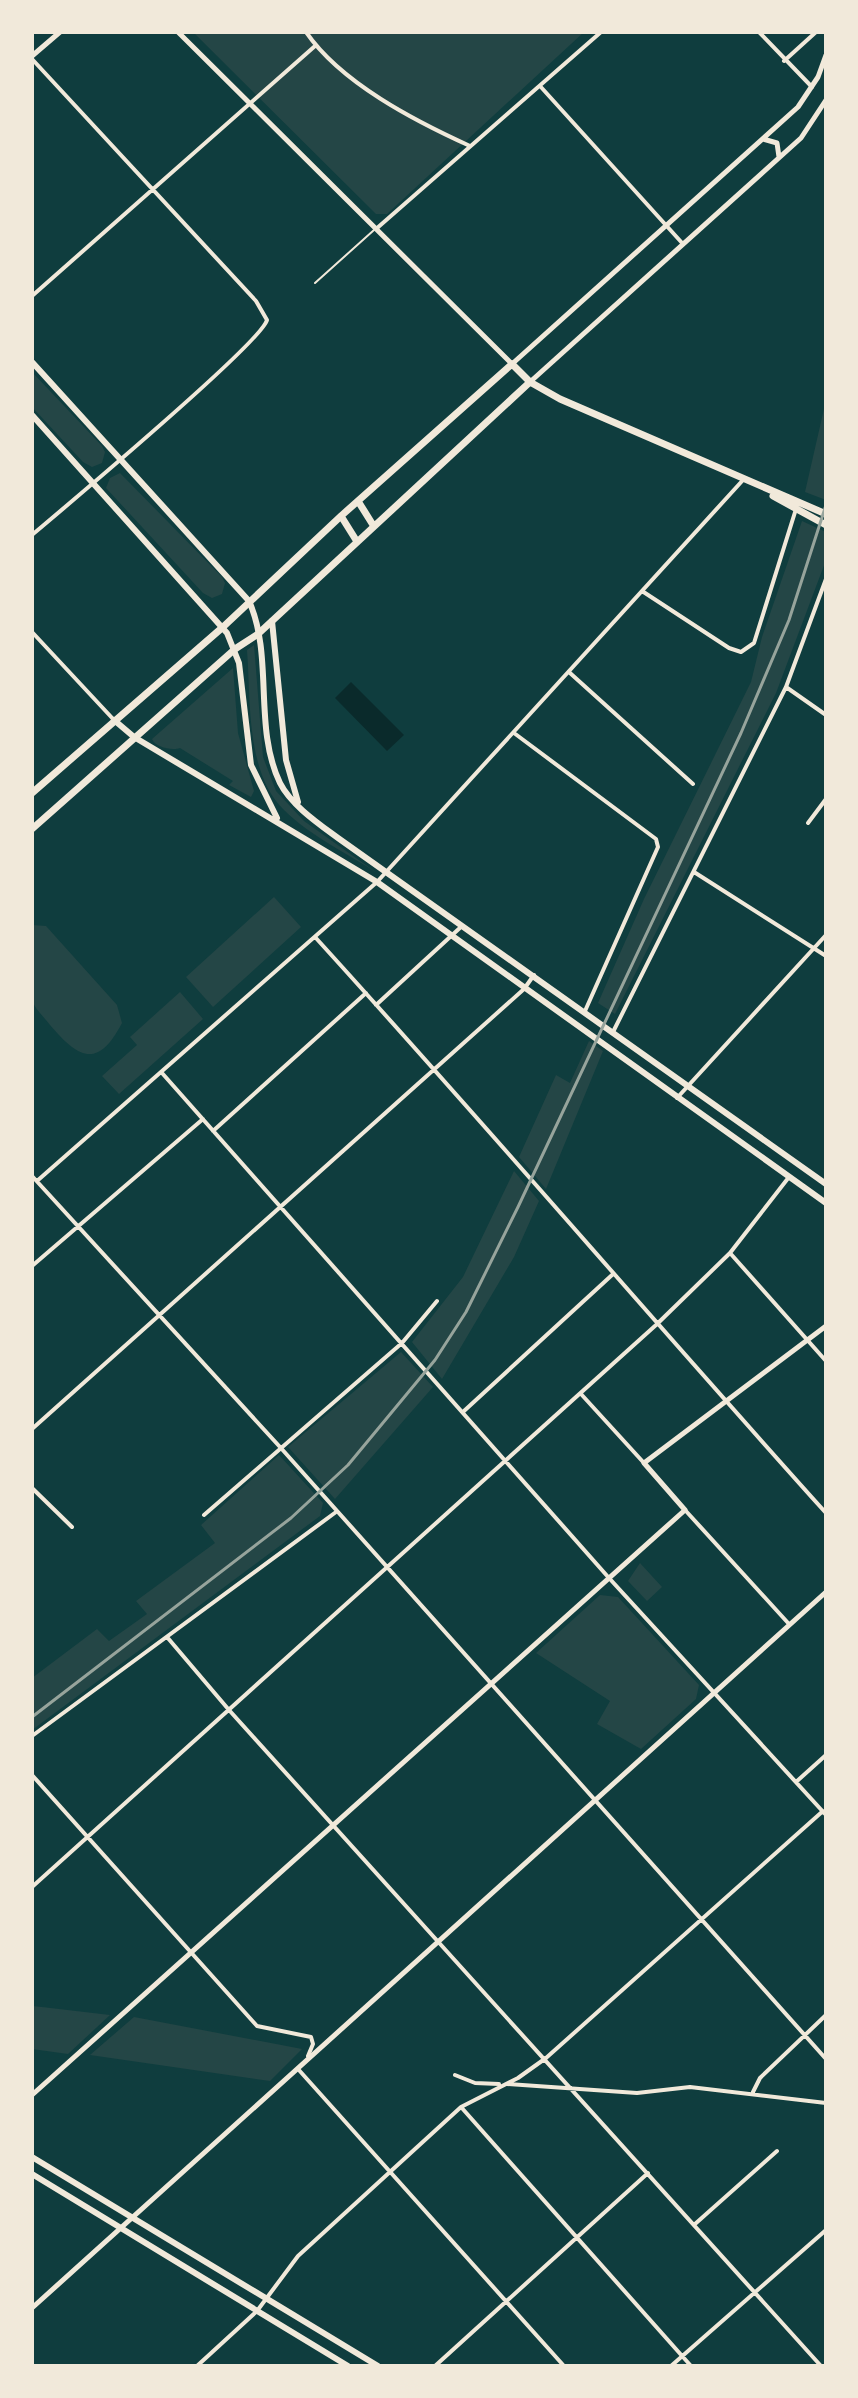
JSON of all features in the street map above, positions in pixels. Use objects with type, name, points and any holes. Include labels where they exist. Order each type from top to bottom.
[{"type":"main road","points":[[32,362],[249,601],[258,634],[270,745],[280,783],[300,806],[338,838],[614,1030],[826,1184]]},
{"type":"main road","points":[[32,793],[223,627],[341,516],[512,364],[530,382],[560,399],[826,514]]},
{"type":"main road","points":[[32,829],[235,649],[258,634],[530,382]]},
{"type":"main road","points":[[32,415],[223,627],[235,649],[251,765],[279,821]]},
{"type":"main road","points":[[754,485],[826,525]]},
{"type":"main road","points":[[358,501],[373,525]]},
{"type":"main road","points":[[341,516],[356,540]]},
{"type":"main road","points":[[272,621],[286,760],[300,806]]},
{"type":"main road","points":[[114,720],[134,737],[377,882],[826,1203]]},
{"type":"main road","points":[[32,2157],[378,2366]]},
{"type":"main road","points":[[32,2174],[348,2366]]},
{"type":"street","points":[[32,535],[264,330],[267,320],[256,301],[32,58],[60,32]]},
{"type":"street","points":[[178,32],[512,364],[798,107],[812,87],[826,55]]},
{"type":"street","points":[[306,32],[315,46],[405,116],[470,146]]},
{"type":"street","points":[[376,229],[601,32]]},
{"type":"street","points":[[759,32],[812,87]]},
{"type":"street","points":[[784,61],[816,32]]},
{"type":"street","points":[[32,296],[315,46]]},
{"type":"street","points":[[540,85],[683,244]]},
{"type":"street","points":[[530,382],[801,138],[826,100]]},
{"type":"street","points":[[763,139],[777,143],[779,158]]},
{"type":"street","points":[[37,1181],[377,882],[743,480]]},
{"type":"street","points":[[642,591],[729,648],[741,652],[754,643],[796,509]]},
{"type":"street","points":[[614,1030],[786,687],[824,592],[826,579]]},
{"type":"street","points":[[32,632],[114,720]]},
{"type":"street","points":[[570,673],[693,784]]},
{"type":"street","points":[[786,687],[826,715]]},
{"type":"street","points":[[514,733],[656,839],[658,847],[585,1011]]},
{"type":"street","points":[[808,823],[826,799]]},
{"type":"street","points":[[694,872],[826,956]]},
{"type":"street","points":[[376,1005],[464,924]]},
{"type":"street","points":[[677,1098],[826,935]]},
{"type":"street","points":[[315,937],[435,1068],[612,1275],[826,1513]]},
{"type":"street","points":[[32,1429],[524,989],[534,974]]},
{"type":"street","points":[[213,1131],[366,993]]},
{"type":"street","points":[[162,1073],[609,1578],[824,1813],[546,2058],[461,2107],[298,2256],[257,2311],[197,2366]]},
{"type":"street","points":[[32,1266],[203,1119]]},
{"type":"street","points":[[32,1176],[280,1447],[826,2059]]},
{"type":"street","points":[[32,1887],[656,1325],[730,1253],[789,1177]]},
{"type":"street","points":[[730,1253],[826,1361]]},
{"type":"street","points":[[463,1411],[612,1275]]},
{"type":"street","points":[[204,1515],[402,1343],[437,1301]]},
{"type":"street","points":[[644,1463],[826,1326]]},
{"type":"street","points":[[581,1393],[789,1624]]},
{"type":"street","points":[[32,1488],[72,1527]]},
{"type":"street","points":[[32,2095],[685,1510]]},
{"type":"street","points":[[32,1736],[337,1511]]},
{"type":"street","points":[[32,2308],[826,1592]]},
{"type":"street","points":[[167,1637],[229,1710],[821,2366]]},
{"type":"street","points":[[796,1782],[826,1755]]},
{"type":"street","points":[[32,1775],[257,2026],[311,2037],[313,2044],[308,2056]]},
{"type":"street","points":[[753,2092],[760,2078],[826,2015]]},
{"type":"street","points":[[297,2067],[564,2366]]},
{"type":"street","points":[[455,2075],[475,2083],[637,2093],[690,2087],[826,2103]]},
{"type":"street","points":[[461,2107],[691,2366]]},
{"type":"street","points":[[695,2224],[777,2151]]},
{"type":"street","points":[[435,2366],[648,2173]]},
{"type":"street","points":[[671,2366],[826,2230]]},
{"type":"lane","points":[[315,283],[376,229]]},
{"type":"shaded area","points":[[193,32],[584,32],[387,214],[376,214]]},
{"type":"shaded area","points":[[32,372],[102,446],[105,452],[102,463],[92,467],[83,462],[32,407]]},
{"type":"shaded area","points":[[826,400],[826,500],[805,492]]},
{"type":"shaded area","points":[[120,473],[222,577],[225,583],[222,594],[212,598],[203,593],[106,488],[110,478]]},
{"type":"shaded area","points":[[802,521],[826,532],[826,560],[776,693],[615,1014],[598,1003],[644,899],[751,682],[762,637]]},
{"type":"shaded area","points":[[254,645],[263,757],[276,791],[304,821],[377,873],[305,828],[271,794],[262,776],[252,734],[247,650]]},
{"type":"shaded area","points":[[233,668],[238,733],[254,791],[251,797],[229,785],[233,781],[180,748],[164,748],[152,739]]},
{"type":"shaded area","points":[[351,682],[404,735],[387,751],[335,698]]},
{"type":"shaded area","points":[[274,897],[301,927],[213,1007],[186,977]]},
{"type":"shaded area","points":[[32,925],[46,926],[117,1005],[122,1023],[105,1048],[96,1053],[88,1054],[70,1046],[33,1003],[30,982]]},
{"type":"shaded area","points":[[180,992],[203,1019],[119,1094],[102,1076],[137,1045],[130,1037]]},
{"type":"shaded area","points":[[589,1041],[603,1051],[546,1189],[519,1157],[556,1075],[570,1083]]},
{"type":"shaded area","points":[[514,1171],[539,1201],[514,1257],[442,1379],[412,1342],[463,1277]]},
{"type":"shaded area","points":[[401,1352],[433,1387],[335,1499],[288,1447]]},
{"type":"shaded area","points":[[279,1455],[323,1503],[320,1516],[32,1730],[32,1678],[97,1629],[109,1641],[147,1614],[136,1601],[215,1543],[201,1525]]},
{"type":"shaded area","points":[[640,1563],[662,1587],[647,1601],[628,1581]]},
{"type":"shaded area","points":[[600,1595],[618,1597],[699,1685],[696,1699],[641,1749],[597,1724],[610,1701],[536,1653]]},
{"type":"shaded area","points":[[32,2006],[110,2015],[68,2054],[32,2049]]},
{"type":"shaded area","points":[[134,2017],[302,2049],[270,2081],[90,2055]]},
{"type":"railway","points":[[32,1717],[291,1518],[348,1465],[435,1360],[466,1312],[518,1207],[741,733],[789,620],[826,505]]}]
